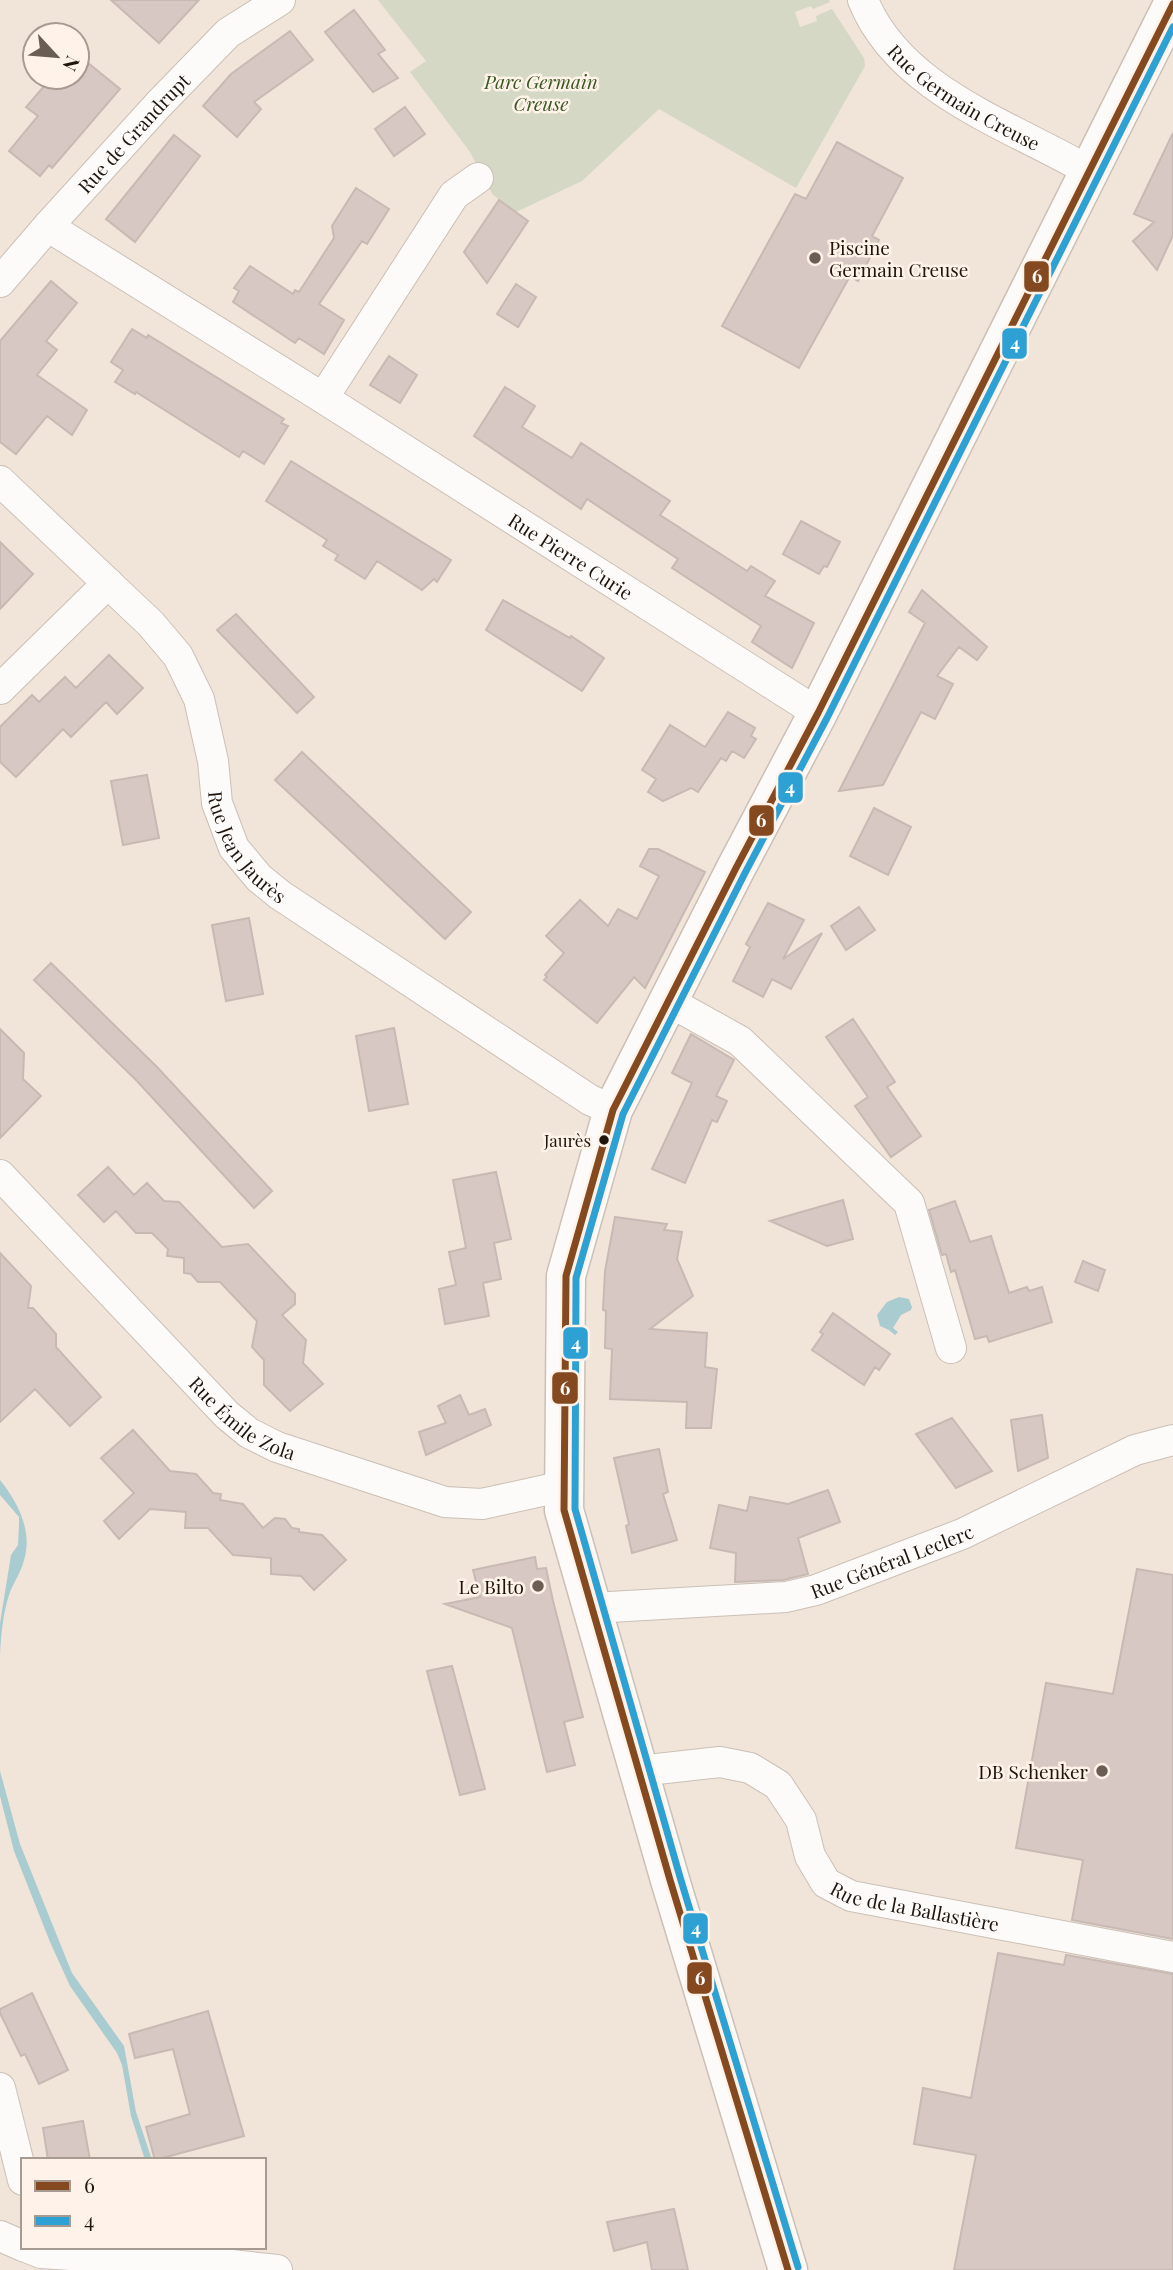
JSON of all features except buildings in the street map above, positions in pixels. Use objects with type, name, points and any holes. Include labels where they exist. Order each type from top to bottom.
[{"type":"main road","points":[[788,2270],[564,1510],[566,1276],[613,1110],[818,713],[1089,171],[1163,44],[1173,4]]},
{"type":"street","name":"Rue de Grandrupt","points":[[0,282],[159,104],[228,33],[280,0]]},
{"type":"street","name":"Rue Germain Creuse","points":[[863,0],[872,23],[906,64],[942,92],[1089,171]]},
{"type":"street","points":[[323,398],[454,195],[478,178]]},
{"type":"street","name":"Rue Pierre Curie","points":[[49,225],[818,713]]},
{"type":"street","name":"Rue Jean Jaurès","points":[[0,481],[151,624],[178,656],[199,699],[213,761],[218,803],[234,848],[259,878],[280,895],[590,1100],[613,1110]]},
{"type":"street","points":[[0,689],[108,583]]},
{"type":"street","points":[[668,1000],[740,1041],[909,1203],[951,1348]]},
{"type":"street","name":"Rue Émile Zola","points":[[0,1175],[227,1415],[249,1433],[277,1447],[445,1502],[482,1504],[565,1486]]},
{"type":"street","name":"Rue Général Leclerc","points":[[592,1608],[786,1597],[816,1590],[962,1534],[1135,1450],[1173,1440]]},
{"type":"street","name":"Rue de la Ballastière","points":[[639,1771],[720,1762],[750,1768],[778,1785],[801,1820],[810,1856],[826,1882],[851,1896],[1173,1957]]},
{"type":"street","points":[[0,2088],[21,2172]]},
{"type":"street","points":[[0,2236],[21,2246]]},
{"type":"street","points":[[34,2253],[204,2262],[277,2270]]},
{"type":"green space","name":"Parc Germain Creuse","points":[[378,0],[829,0],[830,2],[813,9],[811,6],[795,12],[800,27],[817,21],[816,16],[832,9],[864,58],[865,66],[796,188],[659,109],[582,181],[516,212],[493,195],[470,152],[410,72],[426,61]]},
{"type":"water","points":[[899,1297],[909,1299],[912,1307],[901,1315],[893,1328],[898,1332],[895,1335],[880,1326],[877,1315],[887,1302]]},
{"type":"water","points":[[0,1480],[18,1508],[27,1539],[23,1565],[5,1610],[0,1655],[0,1623],[11,1555],[18,1545],[19,1517],[0,1495]]},
{"type":"water","points":[[0,1771],[20,1844],[72,1973],[124,2046],[136,2112],[151,2158],[144,2158],[131,2116],[122,2065],[117,2053],[70,1986],[50,1942],[14,1851],[0,1796]]},
{"type":"transit line","name":"6","points":[[788,2270],[670,1880],[564,1510],[566,1276],[613,1110],[818,713],[1173,4]]},
{"type":"transit line","name":"4","points":[[798,2267],[680,1877],[575,1509],[576,1278],[623,1114],[827,718],[1173,27]]},
{"type":"place","name":"Piscine Germain Creuse","points":[[815,258]]},
{"type":"place","name":"Jaurès","points":[[604,1140]]},
{"type":"place","name":"Le Bilto","points":[[538,1586]]},
{"type":"place","name":"DB Schenker","points":[[1102,1771]]}]
